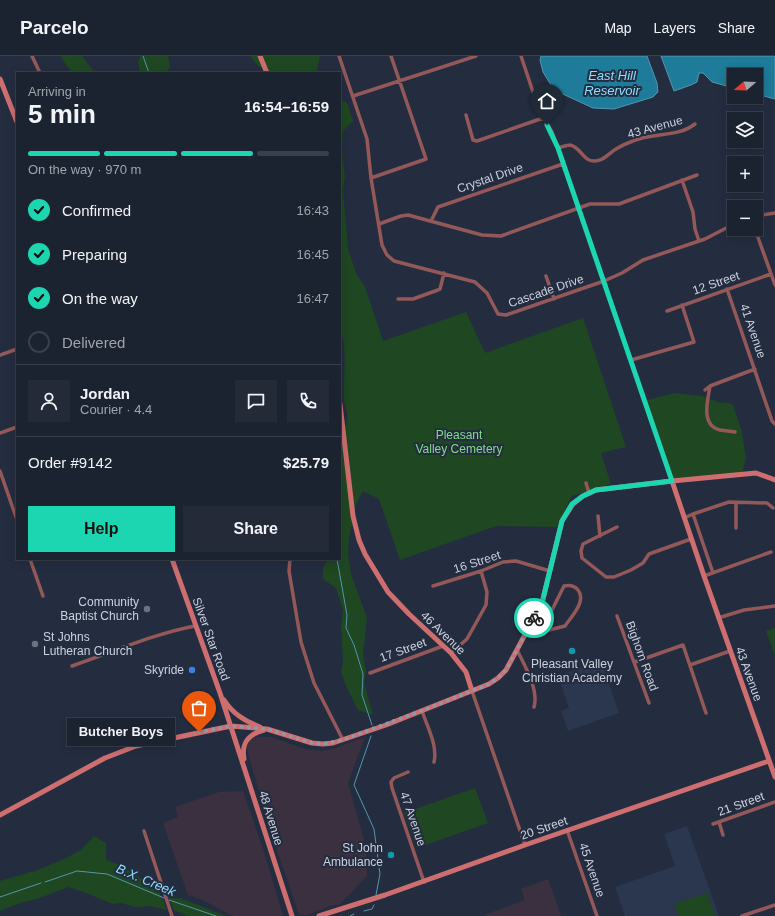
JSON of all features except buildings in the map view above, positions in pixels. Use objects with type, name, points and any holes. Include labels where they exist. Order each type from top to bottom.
[{"type":"street","points":[[32,56],[40,72]]},
{"type":"street","points":[[260,56],[268,72]]},
{"type":"street","name":"Cascade Drive","points":[[340,56],[367,139],[371,178],[382,245],[386,255],[394,261],[475,282],[487,293],[498,314],[506,315],[604,281],[622,273],[643,260],[699,241],[727,227]]},
{"type":"street","points":[[371,178],[426,159],[391,56]]},
{"type":"street","points":[[353,96],[476,56]]},
{"type":"street","name":"43 Avenue","points":[[521,56],[538,110],[552,132],[558,148],[718,618],[772,760],[775,777]]},
{"type":"street","points":[[0,79],[16,119]]},
{"type":"street","points":[[466,115],[474,140],[476,141],[543,118]]},
{"type":"street","name":"43 Avenue","points":[[558,148],[569,145],[575,147],[585,158],[597,162],[604,159],[616,149],[634,140],[688,130],[695,124]]},
{"type":"street","name":"Crystal Drive","points":[[432,221],[438,206],[563,164]]},
{"type":"street","points":[[379,224],[408,215],[482,235],[501,236],[590,204],[619,204],[697,175]]},
{"type":"street","points":[[682,180],[693,212],[695,229],[699,241]]},
{"type":"street","points":[[763,215],[775,213]]},
{"type":"street","points":[[757,236],[775,285]]},
{"type":"street","points":[[398,299],[413,299],[440,289],[444,274]]},
{"type":"street","name":"12 Street","points":[[667,311],[771,274]]},
{"type":"street","points":[[546,276],[554,299]]},
{"type":"street","name":"41 Avenue","points":[[728,289],[772,421],[775,424]]},
{"type":"street","points":[[631,360],[694,342],[682,305]]},
{"type":"street","points":[[0,355],[16,349]]},
{"type":"street","points":[[705,390],[710,386],[755,369]]},
{"type":"street","points":[[710,386],[706,414],[707,420],[718,430],[735,432]]},
{"type":"street","name":"46 Avenue","points":[[341,414],[353,516],[359,540],[365,554],[388,592],[451,653],[466,672],[525,844]]},
{"type":"street","points":[[0,433],[16,427]]},
{"type":"street","points":[[0,471],[16,517]]},
{"type":"street","points":[[220,693],[229,708],[251,723],[312,743],[323,744],[343,740],[422,711],[489,684],[506,670],[542,603],[562,521],[572,504],[583,496],[596,490],[756,473],[775,480]]},
{"type":"street","points":[[586,483],[589,493]]},
{"type":"street","points":[[684,518],[729,502],[768,503],[773,508]]},
{"type":"street","points":[[736,502],[736,528]]},
{"type":"street","points":[[694,514],[713,573]]},
{"type":"street","points":[[598,516],[600,536]]},
{"type":"street","points":[[617,527],[583,544],[581,551],[582,558],[606,577],[614,577],[631,570],[643,563],[649,554],[691,539]]},
{"type":"street","points":[[704,576],[770,552]]},
{"type":"street","points":[[30,560],[43,596]]},
{"type":"street","name":"Silver Star Road","points":[[172,560],[231,726]]},
{"type":"street","points":[[290,560],[289,571],[301,642],[314,683],[343,740]]},
{"type":"street","name":"16 Street","points":[[433,586],[481,571],[503,562],[516,562],[550,571]]},
{"type":"street","points":[[451,653],[467,639],[486,605],[487,592],[481,571]]},
{"type":"street","points":[[529,628],[541,632],[565,626],[581,603],[581,594],[577,588],[570,585],[564,586],[541,632]]},
{"type":"street","points":[[718,618],[744,610],[775,606]]},
{"type":"street","name":"Bighorn Road","points":[[617,616],[649,703]]},
{"type":"street","points":[[72,666],[106,655],[163,633],[195,626]]},
{"type":"street","name":"17 Street","points":[[370,673],[443,646]]},
{"type":"street","points":[[635,662],[683,646],[706,713]]},
{"type":"street","points":[[517,650],[535,692],[536,700],[534,707]]},
{"type":"street","points":[[690,665],[730,651]]},
{"type":"street","points":[[422,711],[435,748],[436,755],[434,762]]},
{"type":"street","points":[[0,815],[105,758],[136,746],[231,726],[267,729]]},
{"type":"street","name":"48 Avenue","points":[[231,726],[292,916]]},
{"type":"street","points":[[247,774],[243,753],[245,742],[254,733],[267,729]]},
{"type":"street","name":"20 Street","points":[[319,916],[354,906],[424,882],[525,844],[772,760]]},
{"type":"street","name":"47 Avenue","points":[[408,772],[394,778],[391,782],[424,882]]},
{"type":"street","name":"21 Street","points":[[713,824],[775,802]]},
{"type":"street","points":[[719,822],[723,835]]},
{"type":"street","name":"45 Avenue","points":[[567,830],[597,916]]},
{"type":"street","points":[[144,831],[172,916]]},
{"type":"street","points":[[742,916],[775,905]]},
{"type":"shaded area","points":[[601,660],[619,713],[568,731],[561,711],[569,708],[558,676]]},
{"type":"shaded area","points":[[271,737],[305,749],[322,751],[336,748],[365,737],[348,783],[366,847],[367,876],[340,904],[330,906],[307,915],[299,914],[271,833],[248,753],[247,746],[250,741],[254,738]]},
{"type":"shaded area","points":[[243,791],[265,855],[283,916],[233,916],[203,900],[188,895],[163,823],[178,817],[175,807],[219,792]]},
{"type":"shaded area","points":[[687,826],[719,916],[625,916],[615,887],[675,866],[664,834]]},
{"type":"shaded area","points":[[548,879],[561,916],[482,916],[525,900],[521,889]]},
{"type":"green space","points":[[60,56],[82,56],[94,72],[71,72]]},
{"type":"green space","points":[[140,56],[168,56],[170,68],[165,72],[140,72],[138,62]]},
{"type":"green space","points":[[250,56],[320,56],[317,69],[318,72],[268,72],[258,66]]},
{"type":"green space","name":"Pleasant Valley Cemetery","points":[[341,100],[347,103],[353,121],[343,131],[342,150],[345,177],[343,189],[348,249],[356,273],[365,287],[383,341],[466,312],[485,353],[583,318],[626,447],[601,453],[611,484],[572,496],[557,527],[496,526],[400,560],[379,499],[363,491],[356,504],[349,538],[348,554],[351,574],[367,618],[363,654],[366,671],[364,683],[373,715],[358,710],[341,672],[343,663],[341,625],[343,609],[336,588],[323,579],[323,569],[327,560],[341,560],[341,431],[347,421],[344,400],[345,363],[342,336]]},
{"type":"green space","points":[[674,393],[703,396],[717,402],[733,405],[742,432],[746,459],[742,473],[675,482],[644,401]]},
{"type":"green space","points":[[775,628],[775,656],[766,631]]},
{"type":"green space","points":[[475,788],[488,823],[417,848],[404,813]]},
{"type":"green space","points":[[94,836],[106,843],[106,860],[123,866],[159,891],[167,910],[150,906],[136,907],[121,903],[113,904],[68,887],[0,911],[0,881],[38,870],[64,859],[81,850]]},
{"type":"green space","points":[[707,893],[715,916],[679,916],[674,904]]},
{"type":"green space","points":[[169,898],[180,898],[226,916],[187,916],[174,910]]},
{"type":"water","name":"East Hill Reservoir","points":[[541,56],[647,56],[657,83],[658,92],[653,97],[614,109],[593,108],[554,90],[543,72],[540,60]]},
{"type":"water","name":"East Hill Reservoir","points":[[661,56],[775,56],[775,99],[763,96],[763,68],[727,68],[727,86],[712,82],[703,73],[699,73],[697,82],[674,91]]},
{"type":"waterway","name":"B.X. Creek","points":[[143,56],[149,72]]},
{"type":"waterway","name":"B.X. Creek","points":[[337,560],[347,615],[346,628],[354,645],[363,674],[362,695],[372,725]]},
{"type":"waterway","name":"B.X. Creek","points":[[371,736],[354,785],[374,829],[380,874],[376,895]]},
{"type":"waterway","name":"B.X. Creek","points":[[45,882],[77,871],[107,874],[164,898]]},
{"type":"waterway","name":"B.X. Creek","points":[[0,897],[41,883]]},
{"type":"waterway","name":"B.X. Creek","points":[[169,900],[216,916]]},
{"type":"waterway","name":"B.X. Creek","points":[[364,911],[372,909],[374,905]]},
{"type":"waterway","name":"B.X. Creek","points":[[350,916],[354,914]]},
{"type":"way so far","points":[[199,732],[231,726],[267,729],[312,743],[323,744],[343,740],[386,725],[489,684],[506,670],[534,618]]},
{"type":"place","name":"Community Baptist Church","points":[[147,609]]},
{"type":"place","name":"St Johns Lutheran Church","points":[[35,644]]},
{"type":"place","name":"Pleasant Valley Christian Academy","points":[[572,651]]},
{"type":"place","name":"Skyride","points":[[192,670]]},
{"type":"place","name":"Butcher Boys","points":[[199,732]]},
{"type":"place","name":"St John Ambulance","points":[[391,855]]},
{"type":"route","points":[[534,618],[542,603],[562,521],[572,504],[583,496],[596,490],[672,481],[558,148],[552,132],[547,125]]}]
